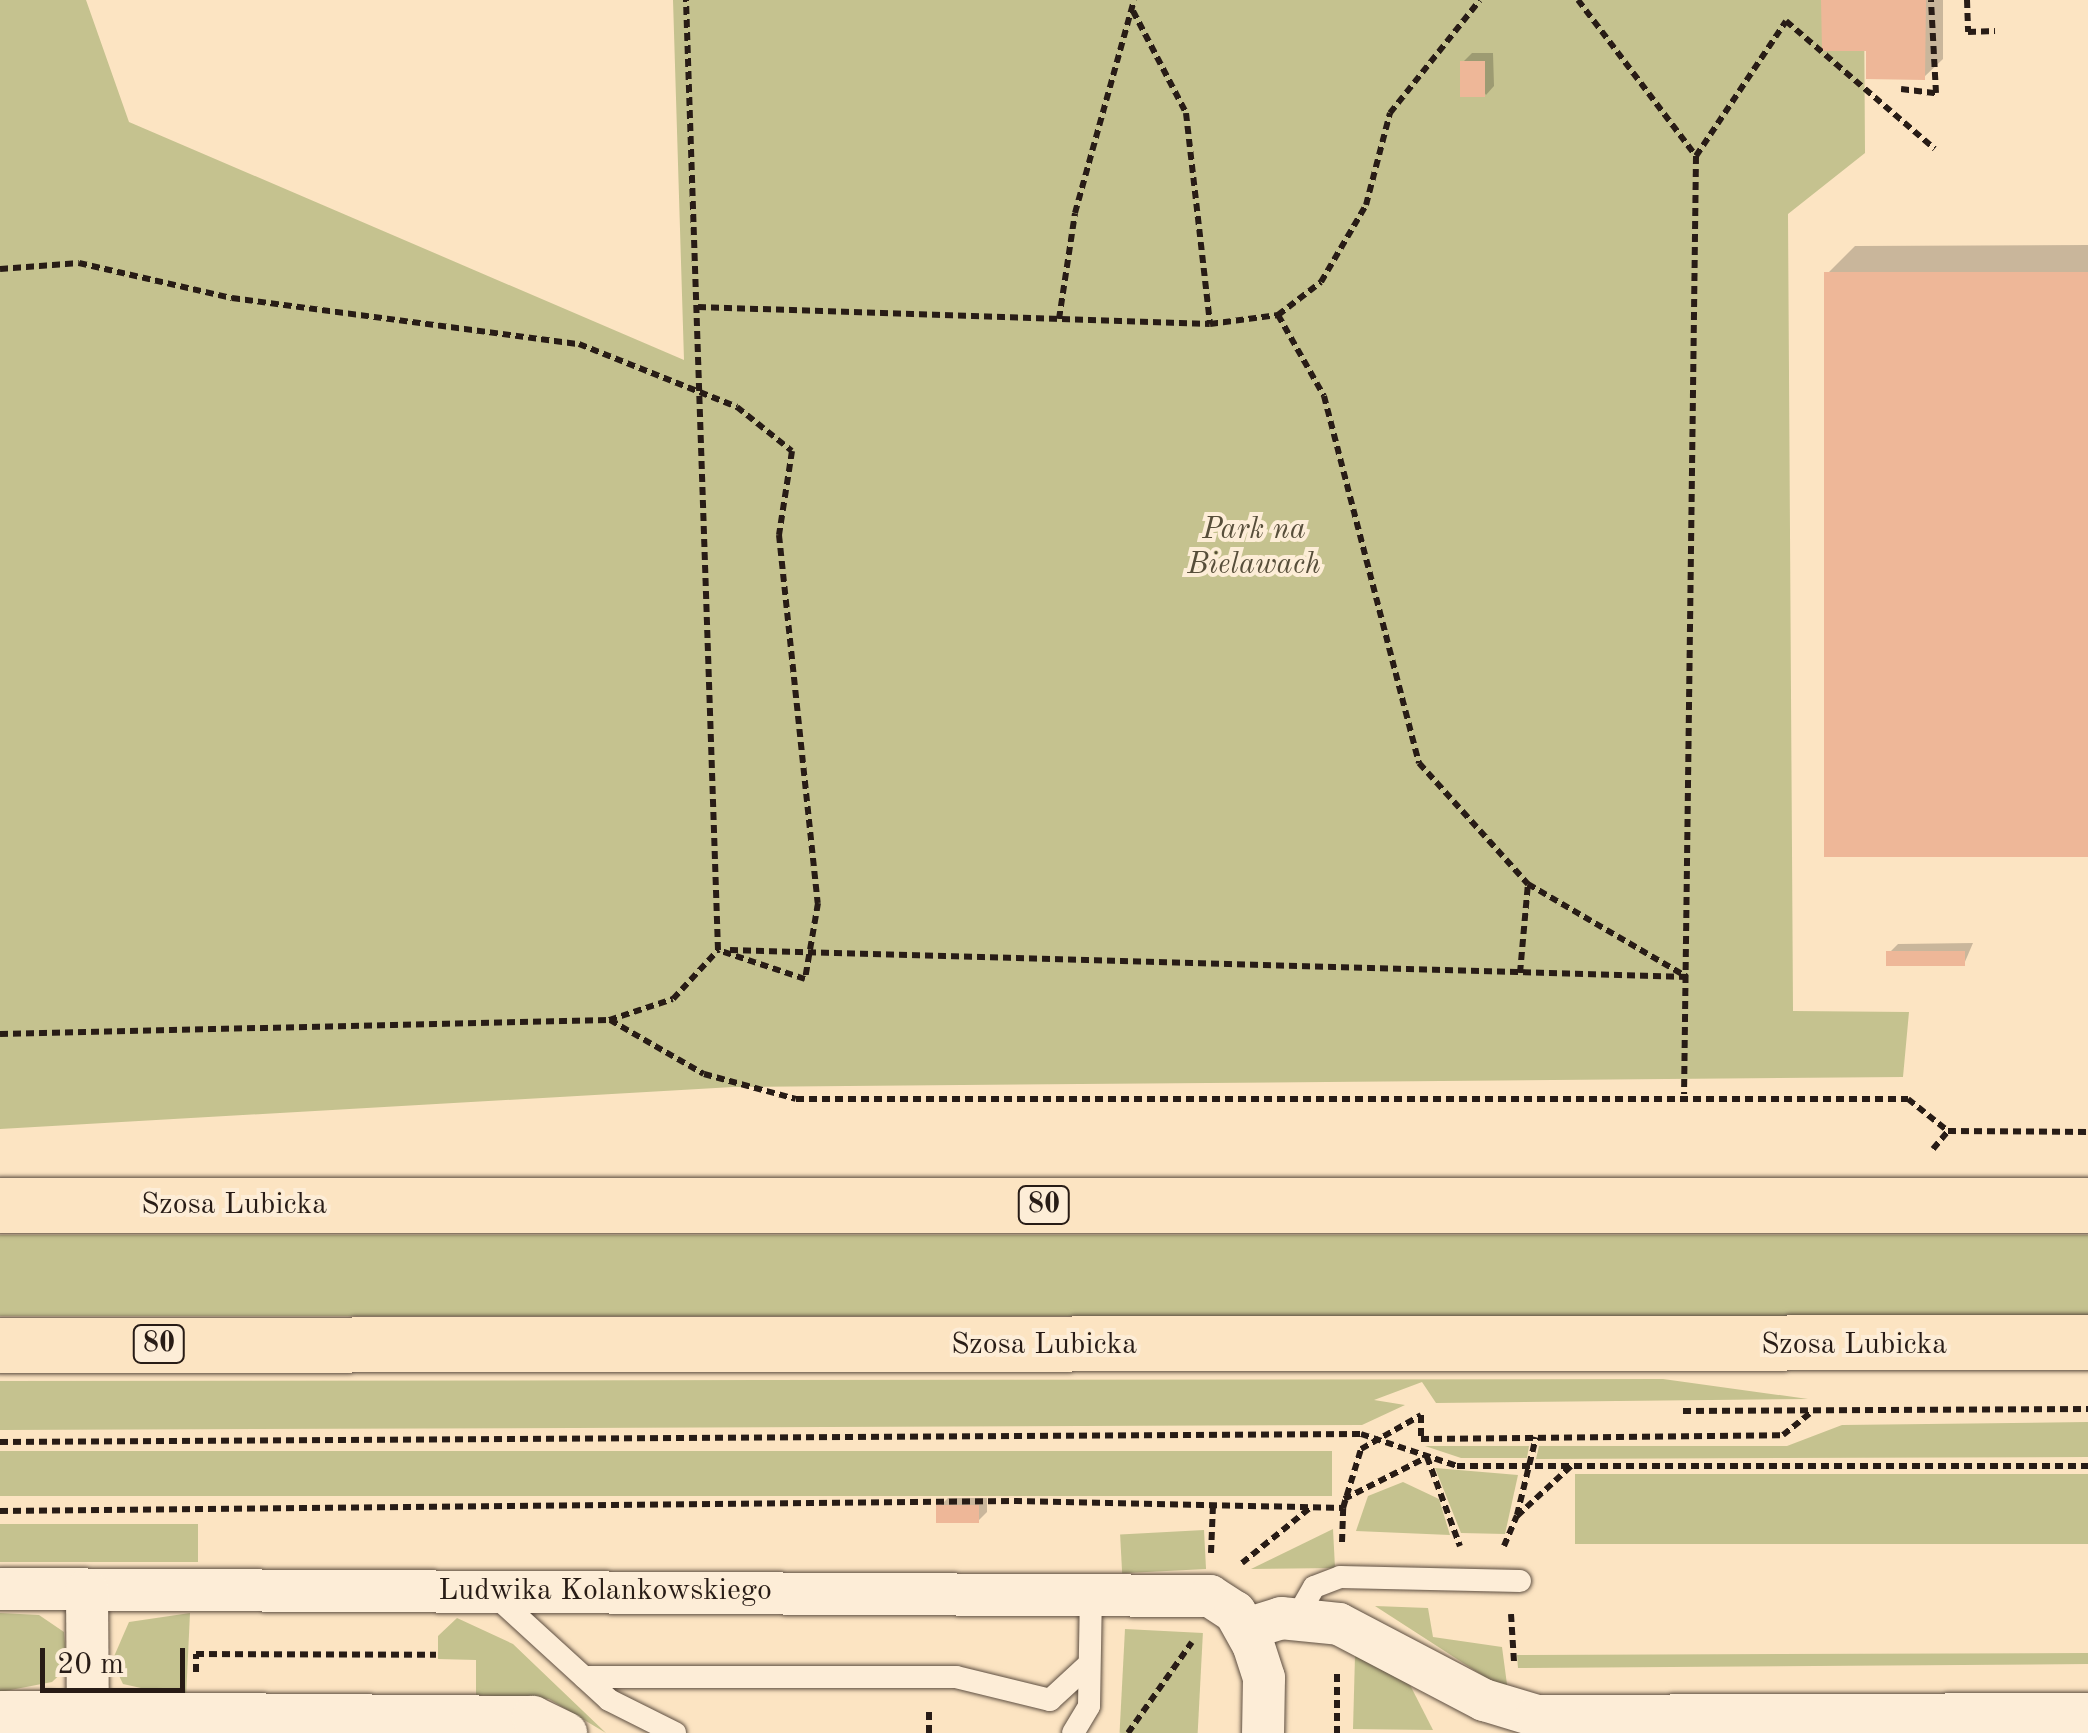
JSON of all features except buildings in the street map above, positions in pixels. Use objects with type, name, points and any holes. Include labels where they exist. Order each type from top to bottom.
[{"type":"main road","name":"Szosa Lubicka","points":[[0,1205],[2088,1206]]},
{"type":"main road","name":"Szosa Lubicka","points":[[0,1345],[2088,1342]]},
{"type":"street","name":"Ludwika Kolankowskiego","points":[[0,1589],[1091,1593],[1211,1601]]},
{"type":"street","points":[[88,1590],[88,1723]]},
{"type":"street","points":[[1211,1601],[1246,1629],[1264,1678],[1263,1733]]},
{"type":"street","points":[[1246,1629],[1295,1620],[1339,1624],[1516,1713],[2088,1714]]},
{"type":"street","points":[[0,1712],[88,1723],[532,1717],[566,1733]]},
{"type":"lane","points":[[1295,1620],[1314,1587],[1340,1577],[1515,1580]]},
{"type":"lane","points":[[488,1591],[623,1709],[676,1733]]},
{"type":"lane","points":[[1073,1733],[1088,1712],[1091,1593]]},
{"type":"lane","points":[[584,1677],[956,1677],[1050,1700],[1090,1664]]},
{"type":"path","points":[[0,1034],[608,1020],[673,999],[718,950],[686,0]]},
{"type":"path","points":[[1058,319],[1074,213],[1134,0]]},
{"type":"path","points":[[698,307],[1210,324],[1278,316],[1321,282],[1366,205],[1390,113],[1480,0]]},
{"type":"path","points":[[1578,0],[1696,156]]},
{"type":"path","points":[[1901,89],[1936,94],[1932,0]]},
{"type":"path","points":[[1967,0],[1968,32],[1995,31]]},
{"type":"path","points":[[1133,10],[1186,113],[1210,324]]},
{"type":"path","points":[[1684,1094],[1696,156],[1786,21],[1935,149]]},
{"type":"path","points":[[0,269],[79,263],[232,298],[579,344],[737,407],[792,452],[779,535],[818,902],[805,979],[718,950]]},
{"type":"path","points":[[1278,316],[1324,396],[1419,763],[1528,884],[1688,977]]},
{"type":"path","points":[[1520,972],[1528,884]]},
{"type":"path","points":[[718,950],[1688,977]]},
{"type":"path","points":[[608,1020],[704,1074],[796,1099],[1684,1094],[1908,1099],[1948,1132],[2088,1132]]},
{"type":"path","points":[[1927,1149],[1939,1150],[1948,1132]]},
{"type":"path","points":[[1683,1410],[2088,1409]]},
{"type":"path","points":[[0,1511],[994,1501],[1343,1508],[1351,1466],[1375,1437],[1421,1414],[1421,1439],[1783,1434],[1811,1412]]},
{"type":"path","points":[[0,1442],[1375,1437],[1427,1457],[1528,1466],[2088,1466]]},
{"type":"path","points":[[1427,1457],[1472,1580],[1509,1540],[1536,1438]]},
{"type":"path","points":[[1343,1500],[1427,1457]]},
{"type":"path","points":[[1517,1516],[1571,1466]]},
{"type":"path","points":[[1128,1733],[1211,1601],[1311,1507]]},
{"type":"path","points":[[1515,1580],[1516,1713]]},
{"type":"green space","name":"Park na Bielawach","points":[[0,0],[86,0],[129,122],[684,360],[673,0],[1864,0],[1865,153],[1788,214],[1793,1011],[1909,1012],[1903,1077],[733,1087],[0,1129]]},
{"type":"green space","points":[[0,1235],[2088,1235],[2088,1316],[0,1316]]},
{"type":"green space","points":[[1663,1379],[1808,1399],[1436,1403],[1422,1382],[1374,1400],[1405,1405],[1362,1425],[0,1430],[0,1381]]},
{"type":"green space","points":[[2088,1422],[2088,1457],[1536,1459],[1539,1446],[1787,1446],[1842,1425]]},
{"type":"green space","points":[[1425,1446],[1529,1446],[1527,1458],[1461,1458]]},
{"type":"green space","points":[[0,1451],[1332,1451],[1332,1496],[0,1496]]},
{"type":"green space","points":[[1435,1468],[1518,1475],[1505,1534],[1461,1533]]},
{"type":"green space","points":[[1575,1474],[2088,1474],[2088,1544],[1575,1544]]},
{"type":"green space","points":[[1403,1482],[1439,1499],[1450,1535],[1356,1531],[1368,1496]]},
{"type":"green space","points":[[0,1524],[198,1524],[198,1562],[0,1562]]},
{"type":"green space","points":[[1333,1529],[1335,1568],[1251,1569]]},
{"type":"green space","points":[[1204,1530],[1206,1569],[1122,1573],[1120,1534]]},
{"type":"green space","points":[[1375,1606],[1428,1608],[1433,1637],[1502,1647],[1508,1692]]},
{"type":"green space","points":[[0,1613],[39,1615],[64,1632],[67,1668],[52,1682],[0,1692]]},
{"type":"green space","points":[[190,1613],[186,1698],[123,1684],[112,1661],[129,1622]]},
{"type":"green space","points":[[457,1618],[513,1644],[606,1733],[549,1699],[476,1695],[476,1660],[438,1659],[438,1636]]},
{"type":"green space","points":[[1125,1629],[1203,1633],[1198,1733],[1120,1733]]},
{"type":"green space","points":[[2088,1653],[2088,1664],[1518,1668],[1517,1655]]},
{"type":"green space","points":[[1355,1656],[1408,1681],[1433,1730],[1353,1729]]}]
